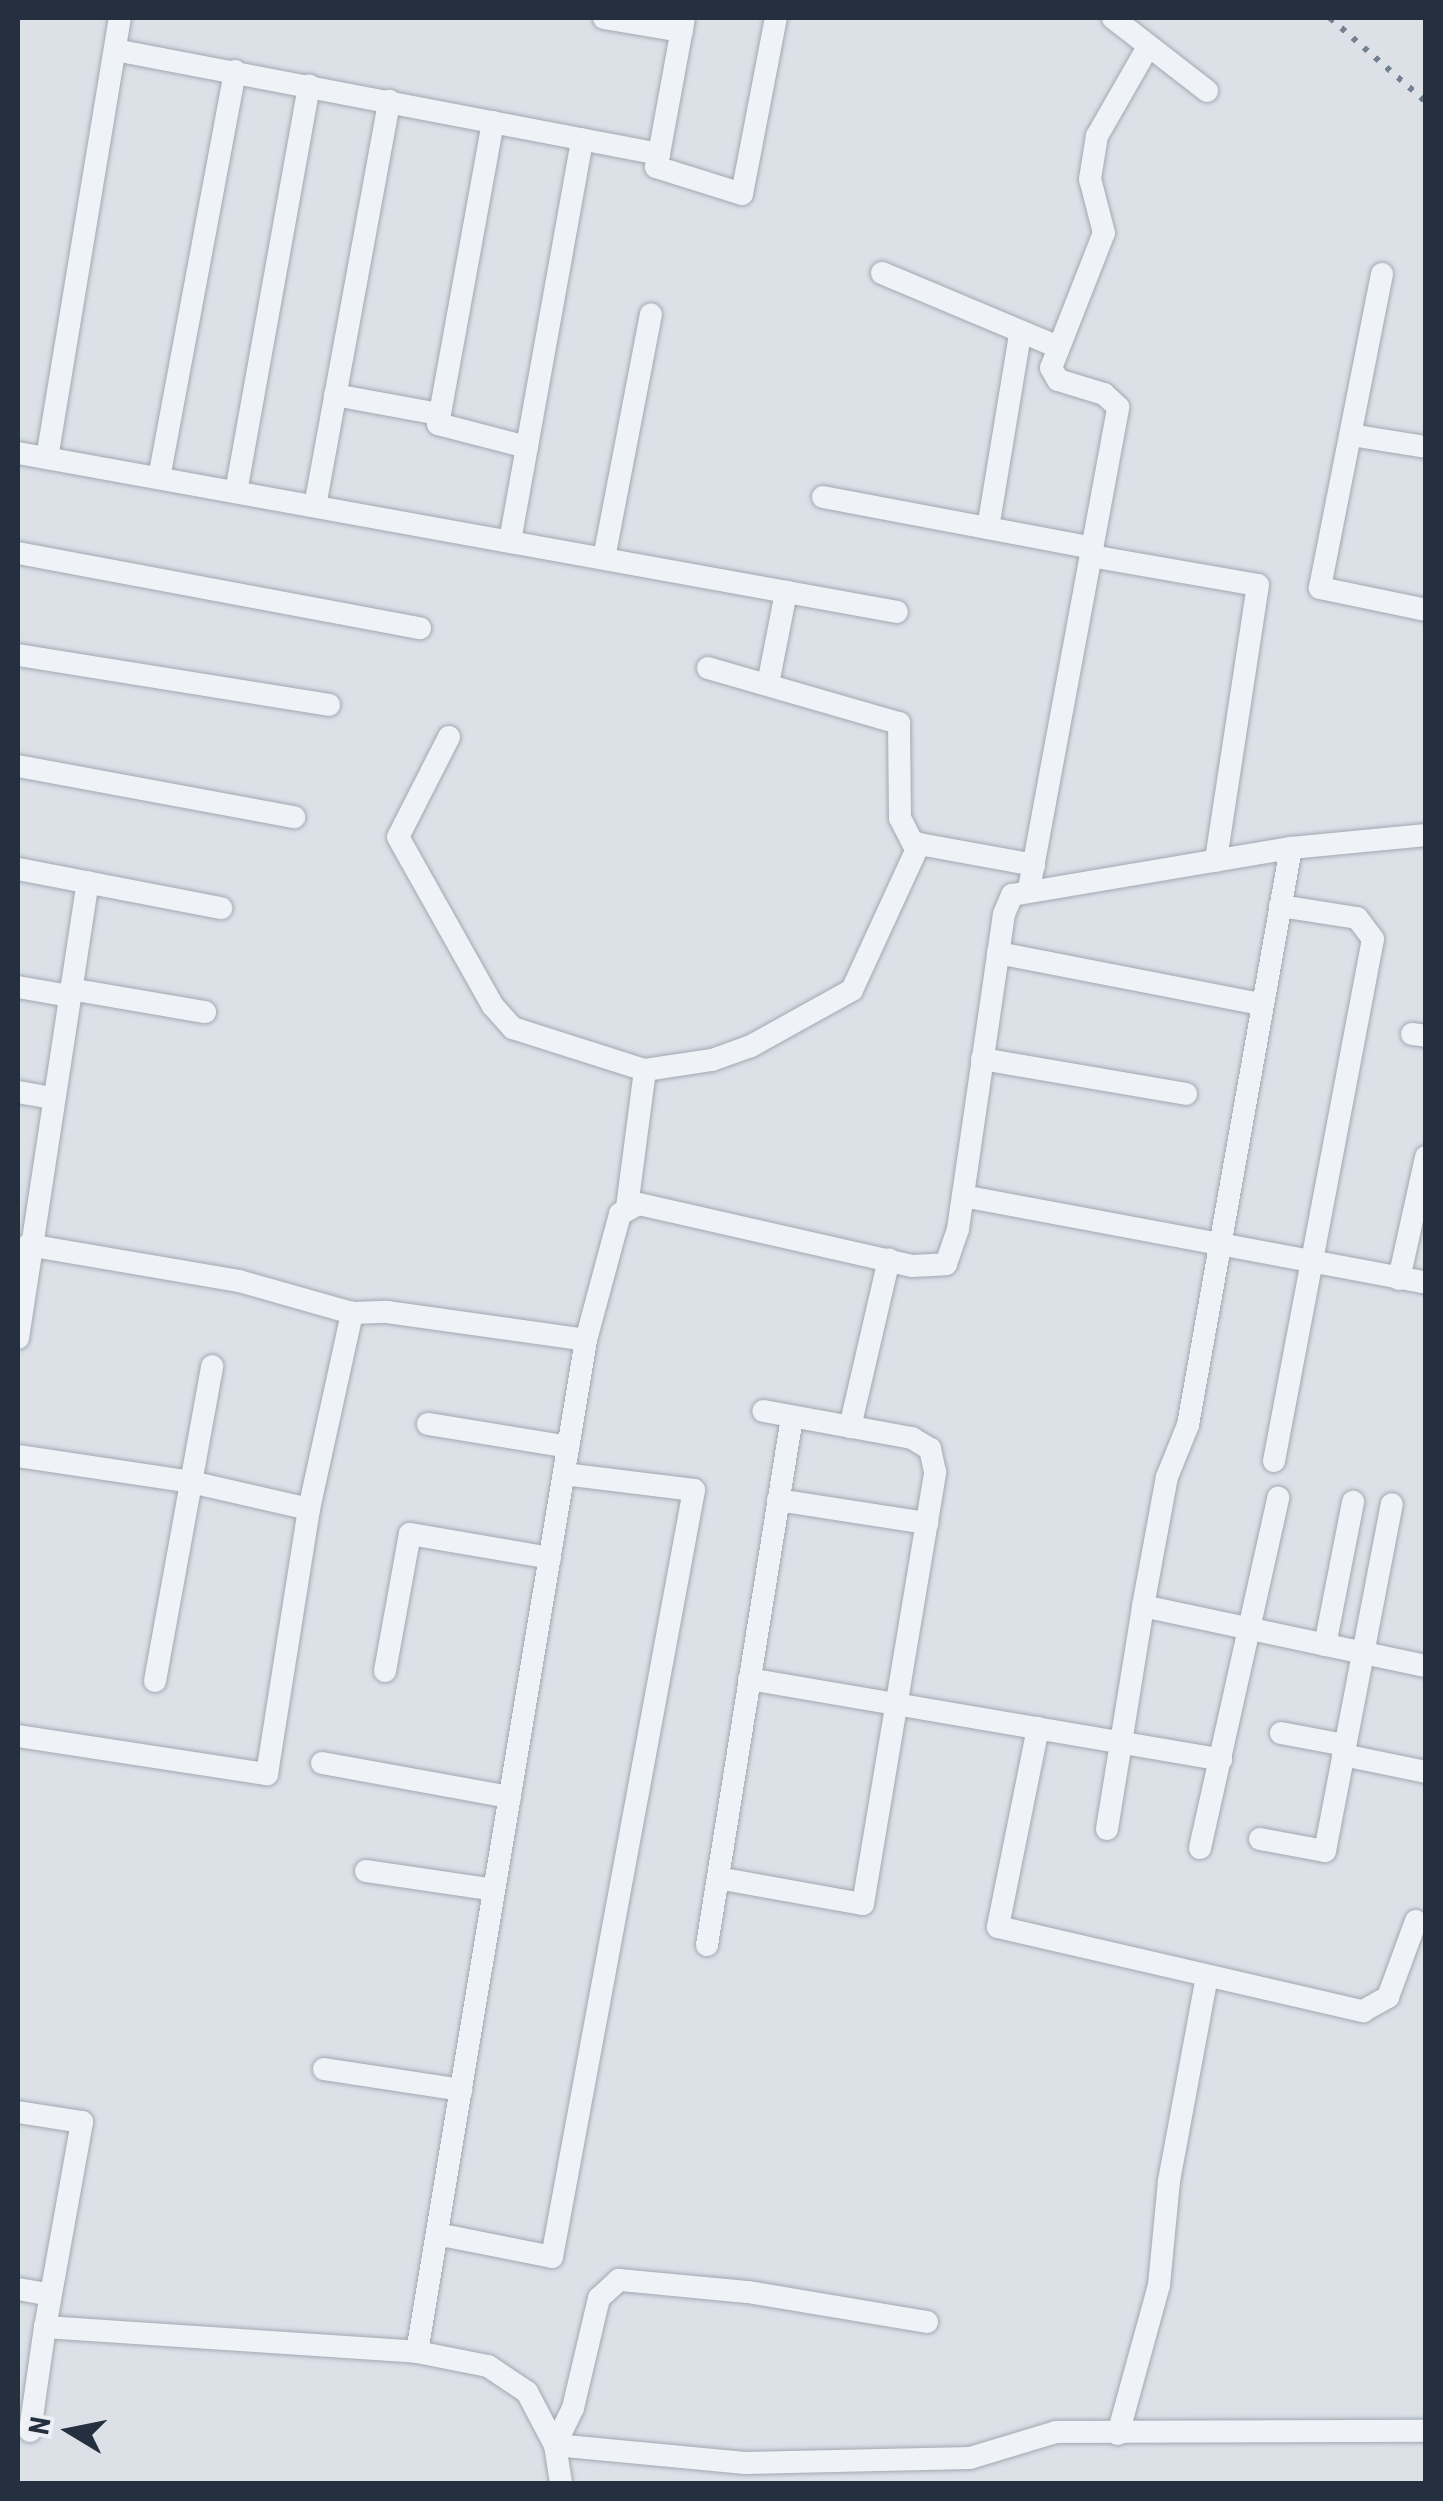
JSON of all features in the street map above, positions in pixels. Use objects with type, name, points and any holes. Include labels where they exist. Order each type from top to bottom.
[{"type":"street","points":[[47,458],[120,18]]},
{"type":"street","points":[[604,18],[683,24],[656,167],[742,194],[776,18]]},
{"type":"street","points":[[1113,18],[1207,90]]},
{"type":"street","points":[[1029,889],[1118,407],[1104,394],[1058,380],[1051,368],[1056,346],[1104,233],[1090,179],[1096,136],[1148,47]]},
{"type":"street","points":[[114,50],[659,154]]},
{"type":"street","points":[[159,478],[235,71]]},
{"type":"street","points":[[236,492],[308,85]]},
{"type":"street","points":[[314,506],[389,101]]},
{"type":"street","points":[[494,122],[438,424],[527,447]]},
{"type":"street","points":[[510,541],[582,139]]},
{"type":"street","points":[[882,274],[1056,346]]},
{"type":"street","points":[[1382,274],[1320,588],[1424,601]]},
{"type":"street","points":[[604,558],[651,315]]},
{"type":"street","points":[[988,528],[1020,334]]},
{"type":"street","points":[[335,394],[440,414]]},
{"type":"street","points":[[1351,436],[1426,447]]},
{"type":"street","points":[[18,453],[897,612]]},
{"type":"street","points":[[823,497],[1258,585],[1216,861]]},
{"type":"street","points":[[18,553],[420,628]]},
{"type":"street","points":[[768,684],[786,592]]},
{"type":"street","points":[[18,656],[328,705]]},
{"type":"street","points":[[708,668],[899,724],[900,818],[915,847]]},
{"type":"street","points":[[449,737],[398,836],[492,1006],[513,1028],[645,1070],[712,1060],[751,1046],[852,990],[915,847]]},
{"type":"street","points":[[18,766],[294,817]]},
{"type":"street","points":[[627,1207],[639,1204],[935,1268],[946,1264],[953,1254],[998,953],[1012,896],[1029,889],[1291,848],[1426,834]]},
{"type":"street","points":[[915,847],[1034,865]]},
{"type":"street","points":[[1107,1830],[1143,1606],[1168,1477],[1188,1426],[1216,1244],[1291,848]]},
{"type":"street","points":[[18,868],[221,908]]},
{"type":"street","points":[[18,1338],[28,1244],[88,882]]},
{"type":"street","points":[[1274,1461],[1373,939],[1358,918],[1280,906]]},
{"type":"street","points":[[998,953],[1261,1004]]},
{"type":"street","points":[[18,987],[204,1012]]},
{"type":"street","points":[[982,1059],[1186,1094]]},
{"type":"street","points":[[417,2352],[586,1340],[614,1229],[627,1207],[645,1070]]},
{"type":"street","points":[[18,1092],[52,1098]]},
{"type":"street","points":[[1399,1278],[1426,1157]]},
{"type":"street","points":[[963,1196],[1426,1283]]},
{"type":"street","points":[[28,1244],[238,1281],[352,1313],[387,1312],[586,1340]]},
{"type":"street","points":[[850,1427],[889,1259]]},
{"type":"street","points":[[18,1736],[267,1774],[309,1509],[352,1313]]},
{"type":"street","points":[[156,1680],[212,1366]]},
{"type":"street","points":[[718,1878],[863,1904],[935,1472],[930,1448],[912,1438],[763,1412]]},
{"type":"street","points":[[706,1944],[792,1416]]},
{"type":"street","points":[[428,1424],[568,1447]]},
{"type":"street","points":[[18,1456],[191,1482],[309,1509]]},
{"type":"street","points":[[437,2234],[552,2257],[694,1490],[564,1474]]},
{"type":"street","points":[[1200,1848],[1278,1498]]},
{"type":"street","points":[[778,1500],[926,1523]]},
{"type":"street","points":[[1324,1644],[1353,1502]]},
{"type":"street","points":[[1260,1840],[1325,1851],[1392,1504]]},
{"type":"street","points":[[385,1672],[410,1534],[550,1558]]},
{"type":"street","points":[[1143,1606],[1426,1666]]},
{"type":"street","points":[[750,1679],[1221,1760]]},
{"type":"street","points":[[1038,1728],[998,1927],[1363,2011],[1379,2008],[1416,1920]]},
{"type":"street","points":[[1281,1733],[1426,1772]]},
{"type":"street","points":[[322,1763],[510,1797]]},
{"type":"street","points":[[366,1870],[494,1890]]},
{"type":"street","points":[[1118,2434],[1159,2285],[1168,2181],[1207,1976]]},
{"type":"street","points":[[324,2069],[461,2090]]},
{"type":"street","points":[[18,2112],[82,2122],[28,2392],[30,2431]]},
{"type":"street","points":[[556,2445],[573,2408],[599,2298],[619,2280],[747,2292],[926,2322]]},
{"type":"street","points":[[18,2289],[46,2294]]},
{"type":"street","points":[[44,2327],[417,2352],[512,2376],[556,2445],[561,2484]]},
{"type":"street","points":[[556,2445],[745,2463],[970,2458],[1056,2432],[1426,2431]]},
{"type":"railway","points":[[1330,18],[1426,102]]}]
